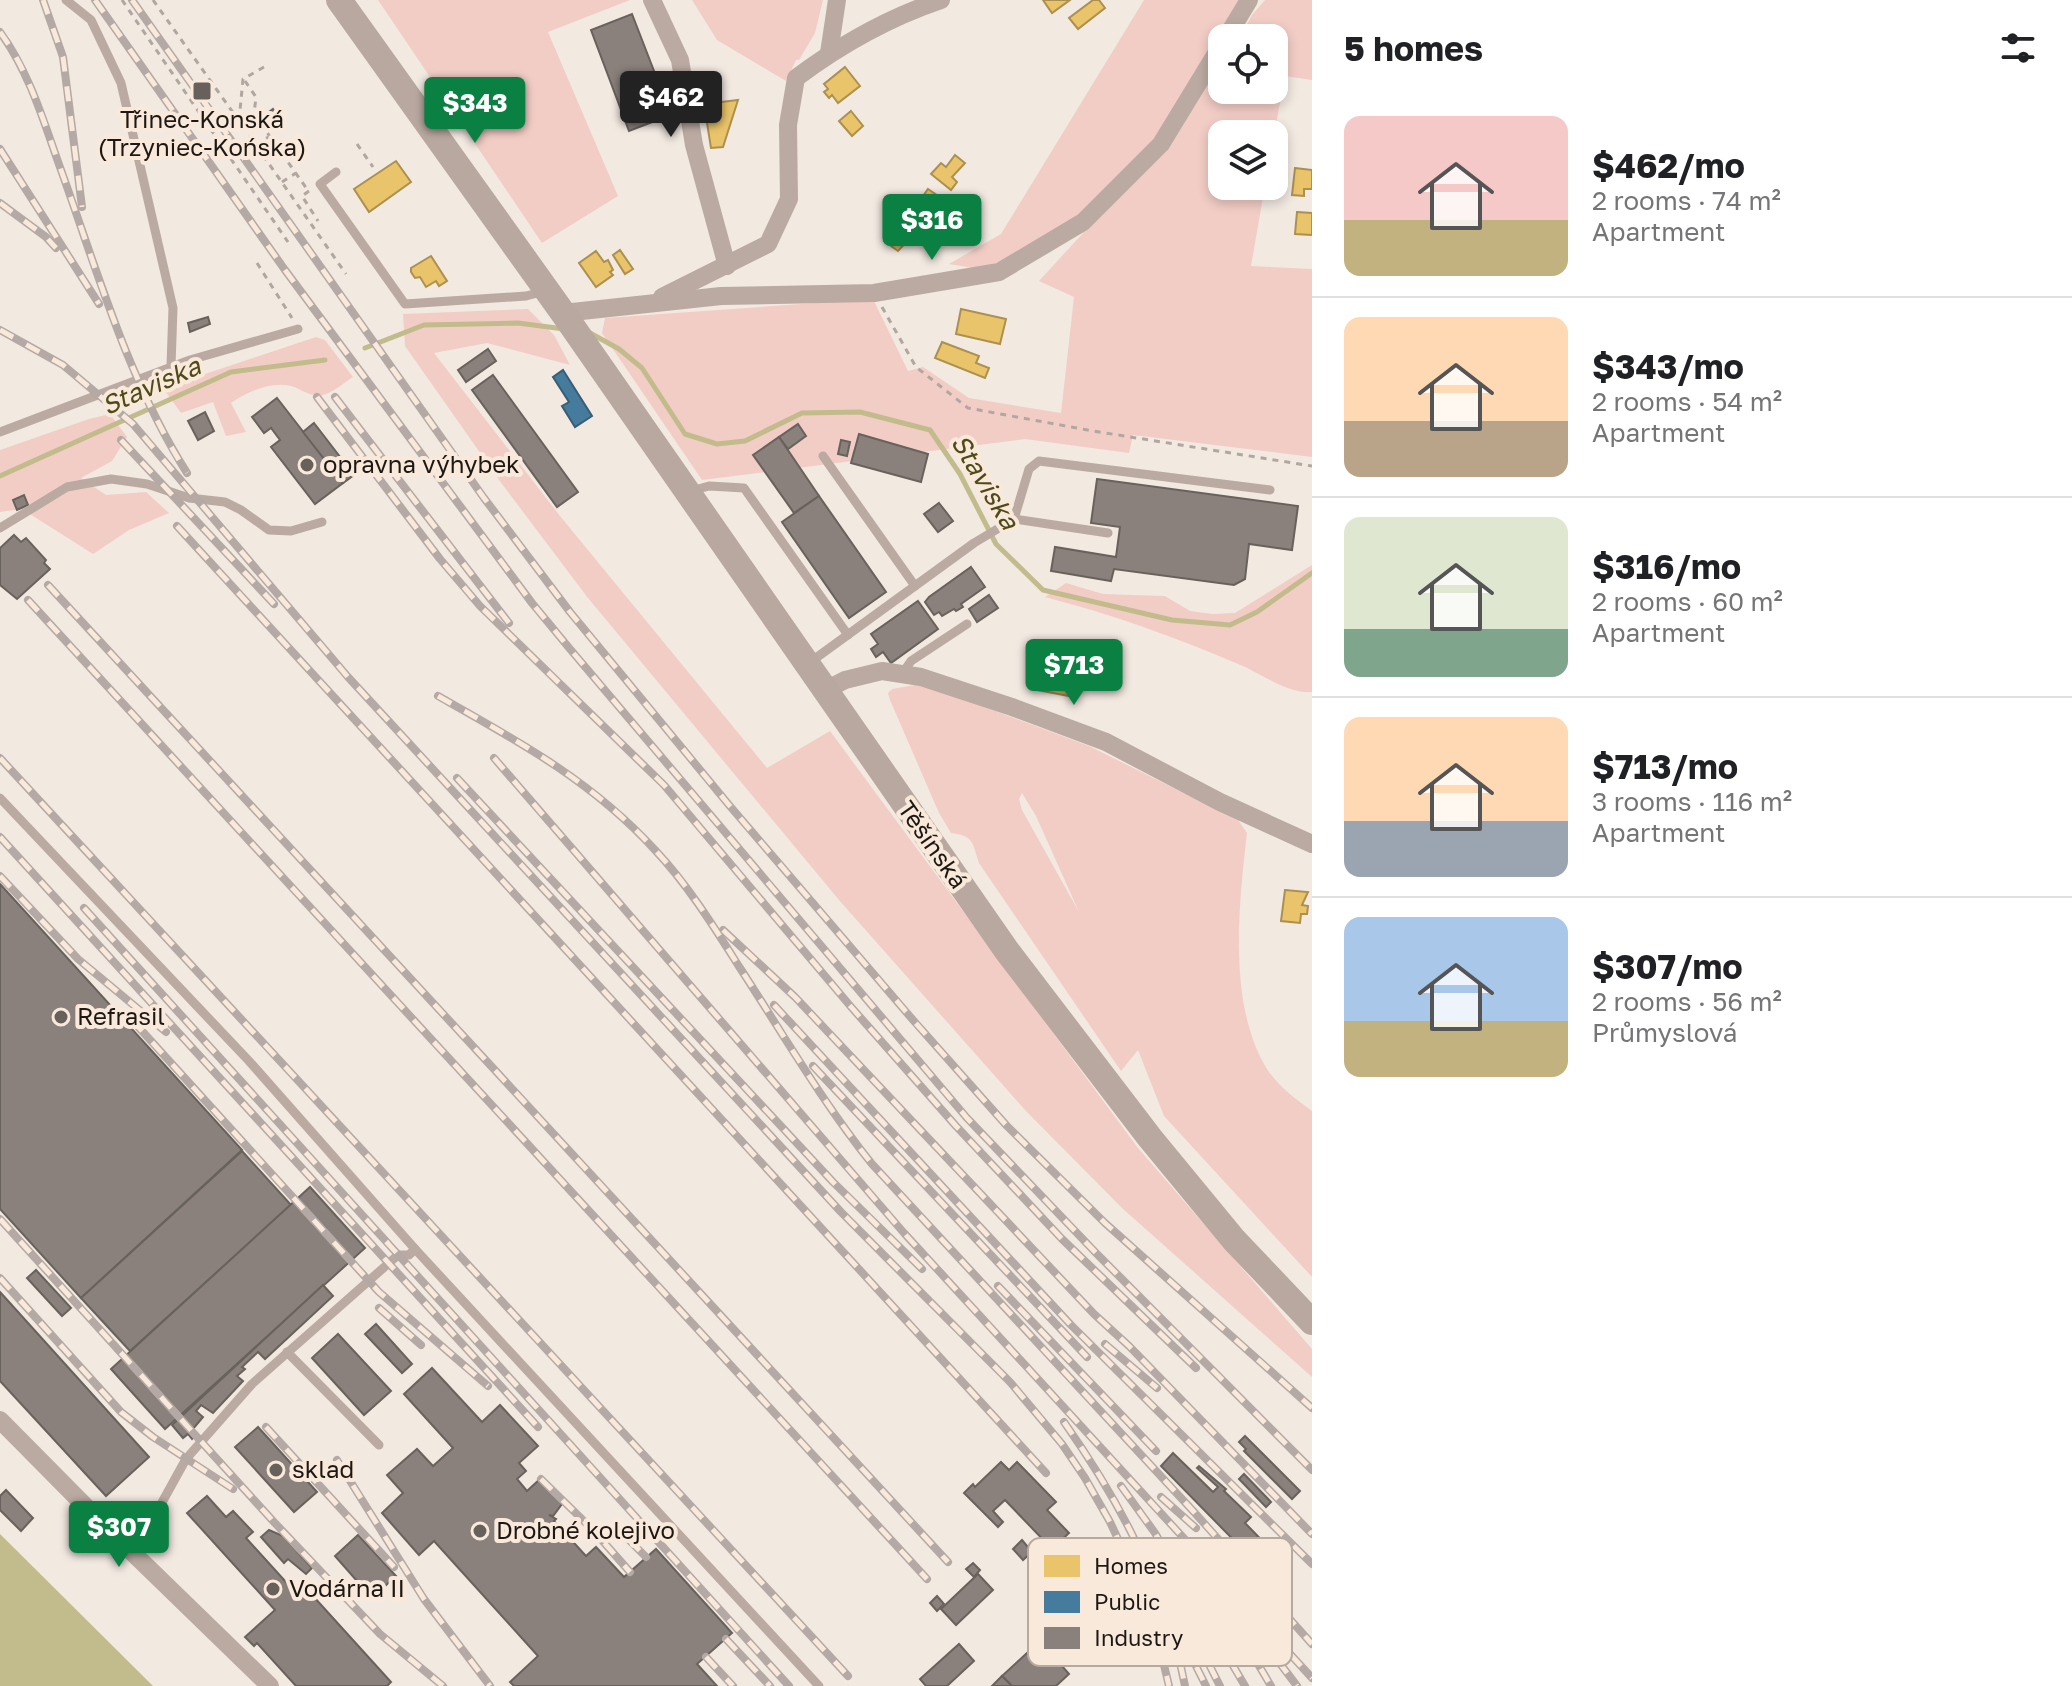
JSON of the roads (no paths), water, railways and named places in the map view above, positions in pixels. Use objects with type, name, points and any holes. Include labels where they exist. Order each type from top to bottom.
[{"type":"main road","name":"Těšínská","points":[[339,0],[563,313],[1007,951],[1077,1045],[1234,1240],[1312,1322]]},
{"type":"street","points":[[652,0],[680,60],[694,145],[727,266]]},
{"type":"street","points":[[829,53],[837,0]]},
{"type":"street","points":[[653,302],[768,244],[789,199],[788,125],[796,78],[829,53],[905,13],[941,0]]},
{"type":"street","points":[[1234,24],[1249,0]]},
{"type":"street","points":[[563,313],[721,296],[874,293],[999,272],[1083,222],[1161,144],[1208,67]]},
{"type":"street","points":[[824,691],[845,680],[882,671],[921,677],[1106,742],[1220,802],[1312,844]]},
{"type":"street","points":[[0,1420],[270,1686]]},
{"type":"lane","points":[[66,0],[91,20],[121,83],[173,308],[171,366]]},
{"type":"lane","points":[[336,172],[320,184],[405,304],[526,296],[547,291]]},
{"type":"lane","points":[[0,432],[171,366],[298,329]]},
{"type":"lane","points":[[823,456],[915,586]]},
{"type":"lane","points":[[1014,519],[1029,469],[1039,461],[1270,490]]},
{"type":"lane","points":[[0,528],[67,487],[111,479],[147,484],[189,498],[225,502],[269,530],[280,532],[322,522]]},
{"type":"lane","points":[[687,493],[709,486],[744,488],[848,635]]},
{"type":"lane","points":[[807,665],[974,543],[1014,519],[1108,533]]},
{"type":"lane","points":[[902,674],[911,661],[967,624]]},
{"type":"lane","points":[[0,798],[249,1061],[415,1249],[819,1686]]},
{"type":"lane","points":[[134,1553],[186,1459],[252,1384],[398,1255],[409,1255],[415,1249]]},
{"type":"lane","points":[[287,1352],[379,1445]]},
{"type":"waterway","name":"Staviska","points":[[365,348],[424,325],[518,323],[564,329]]},
{"type":"waterway","name":"Staviska","points":[[590,333],[619,349],[642,368],[685,434],[717,444],[745,441],[802,413],[860,412],[930,430],[960,474],[996,544],[1043,590],[1172,620],[1230,625],[1257,612],[1312,573]]},
{"type":"waterway","name":"Staviska","points":[[0,476],[231,372],[325,360]]},
{"type":"railway","points":[[43,0],[63,57],[82,207]]},
{"type":"railway","points":[[95,0],[285,270],[532,603],[570,649],[967,1118],[1312,1470]]},
{"type":"railway","points":[[132,0],[484,498],[570,612],[729,805],[1007,1126],[1105,1223],[1312,1408]]},
{"type":"railway","points":[[0,32],[20,64],[35,99],[131,363],[166,438],[187,473]]},
{"type":"railway","points":[[0,149],[99,304]]},
{"type":"railway","points":[[0,203],[56,248]]},
{"type":"railway","points":[[0,330],[63,365],[133,424],[348,677],[841,1212],[1010,1382],[1062,1444],[1085,1478],[1118,1538]]},
{"type":"railway","points":[[317,397],[440,559],[480,606],[664,785],[956,1126],[1062,1239],[1196,1368]]},
{"type":"railway","points":[[335,397],[509,623]]},
{"type":"railway","points":[[121,440],[274,604]]},
{"type":"railway","points":[[177,526],[1046,1473]]},
{"type":"railway","points":[[48,585],[948,1562]]},
{"type":"railway","points":[[28,600],[927,1579]]},
{"type":"railway","points":[[438,696],[525,746],[580,783],[631,825],[655,850],[700,907],[820,1093],[872,1164],[1217,1538]]},
{"type":"railway","points":[[0,758],[848,1676]]},
{"type":"railway","points":[[494,758],[904,1233],[1184,1538]]},
{"type":"railway","points":[[457,778],[833,1182],[922,1269]]},
{"type":"railway","points":[[0,837],[538,1427]]},
{"type":"railway","points":[[0,876],[78,959],[166,1032]]},
{"type":"railway","points":[[84,908],[789,1686]]},
{"type":"railway","points":[[723,930],[795,997],[1094,1314],[1312,1534]]},
{"type":"railway","points":[[774,1005],[1071,1325],[1286,1538]]},
{"type":"railway","points":[[132,1020],[379,1292],[488,1386]]},
{"type":"railway","points":[[813,1066],[1087,1357]]},
{"type":"railway","points":[[0,1219],[273,1521],[380,1634],[443,1686]]},
{"type":"railway","points":[[0,1278],[121,1412],[153,1437],[233,1489]]},
{"type":"railway","points":[[998,1286],[1156,1451]]},
{"type":"railway","points":[[379,1308],[421,1345]]},
{"type":"railway","points":[[1105,1344],[1157,1388]]},
{"type":"railway","points":[[1064,1422],[1134,1538]]},
{"type":"railway","points":[[266,1427],[394,1567]]},
{"type":"railway","points":[[337,1460],[424,1599],[490,1686]]},
{"type":"railway","points":[[541,1479],[630,1572]]},
{"type":"railway","points":[[1121,1486],[1158,1538]]},
{"type":"railway","points":[[1161,1497],[1196,1528]]},
{"type":"railway","points":[[629,1540],[646,1557]]},
{"type":"railway","points":[[1292,1544],[1312,1564]]},
{"type":"railway","points":[[1292,1622],[1312,1644]]},
{"type":"railway","points":[[726,1639],[770,1686]]},
{"type":"railway","points":[[1292,1656],[1312,1678]]},
{"type":"railway","points":[[706,1657],[733,1686]]},
{"type":"railway","points":[[1164,1666],[1169,1686]]},
{"type":"railway","points":[[1181,1666],[1185,1686]]},
{"type":"railway","points":[[1196,1666],[1206,1686]]},
{"type":"railway","points":[[1210,1666],[1220,1686]]},
{"type":"railway","points":[[1233,1666],[1245,1686]]},
{"type":"railway","points":[[1259,1666],[1271,1686]]},
{"type":"railway","points":[[1282,1666],[1297,1686]]},
{"type":"place","name":"Třinec-Konská (Trzyniec-Końska)","points":[[202,91]]},
{"type":"place","name":"opravna výhybek","points":[[307,465]]},
{"type":"place","name":"Refrasil","points":[[61,1017]]},
{"type":"place","name":"sklad","points":[[276,1470]]},
{"type":"place","name":"Drobné kolejivo","points":[[480,1531]]},
{"type":"place","name":"Vodárna II","points":[[273,1589]]}]
